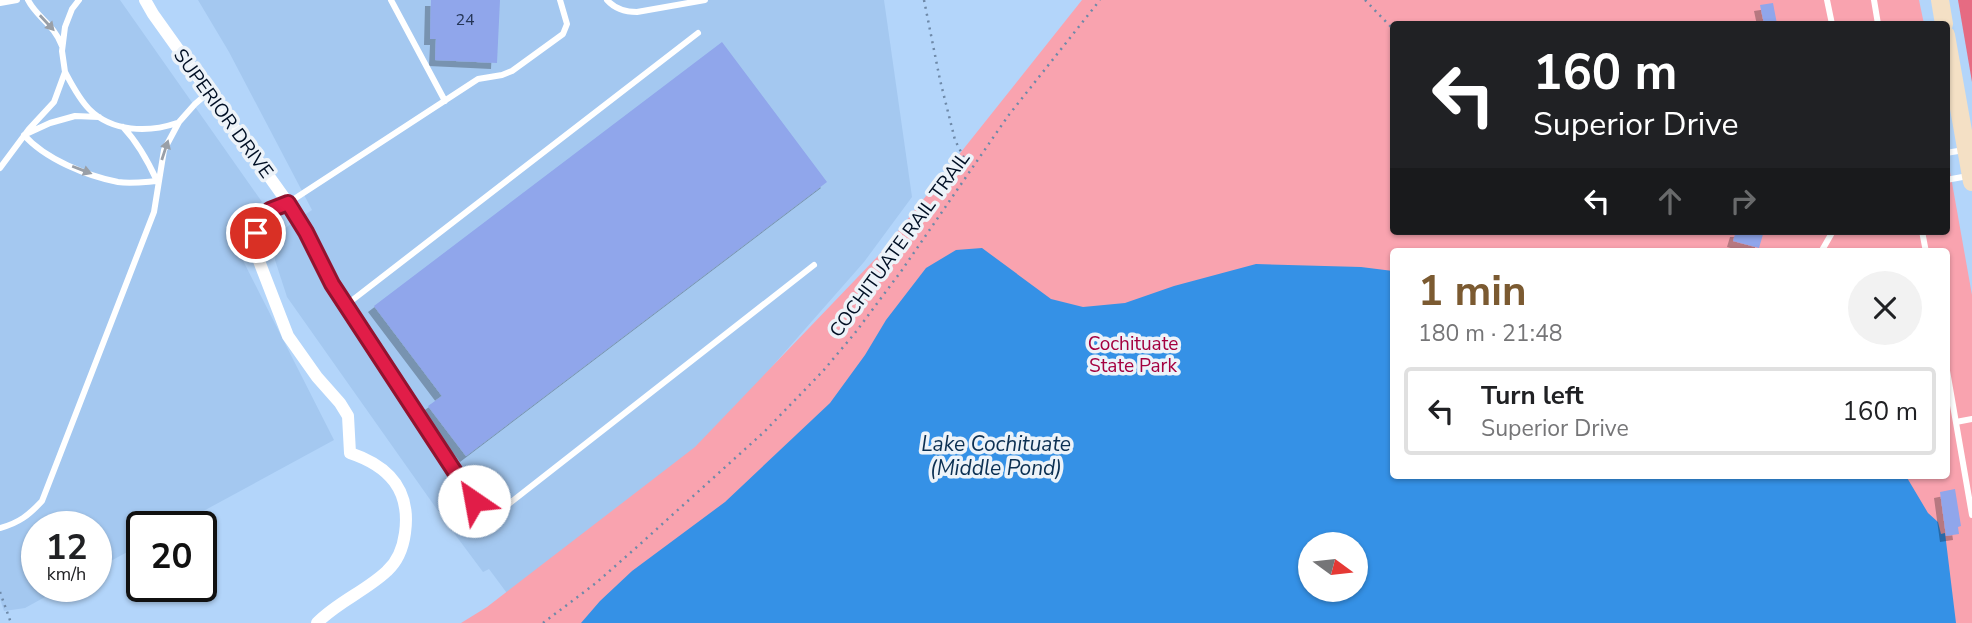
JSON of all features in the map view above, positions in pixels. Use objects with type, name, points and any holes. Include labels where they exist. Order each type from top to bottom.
[{"type":"main road","points":[[1940,0],[1944,21]]},
{"type":"main road","points":[[1950,58],[1971,179]]},
{"type":"street","name":"SUPERIOR DRIVE","points":[[145,0],[288,203]]},
{"type":"street","points":[[288,203],[270,210],[256,233],[254,248],[266,283],[288,336],[317,377],[341,403],[348,416],[350,453],[365,458],[382,469],[397,484],[407,508],[404,542],[397,560],[386,572],[317,623]]},
{"type":"lane","points":[[0,3],[17,0]]},
{"type":"lane","points":[[29,0],[33,9],[48,22],[59,37],[65,72],[89,109],[123,127],[150,129],[179,122]]},
{"type":"lane","points":[[62,47],[65,27],[79,0]]},
{"type":"lane","points":[[391,0],[445,101]]},
{"type":"lane","points":[[560,0],[567,24],[562,34],[512,71],[478,79],[288,203],[332,284],[487,522],[814,265]]},
{"type":"lane","points":[[607,0],[627,12],[705,0]]},
{"type":"lane","points":[[1827,0],[1831,21]]},
{"type":"lane","points":[[1874,0],[1878,21]]},
{"type":"lane","points":[[346,305],[698,33]]},
{"type":"lane","points":[[0,168],[24,135],[54,102],[65,72]]},
{"type":"lane","points":[[0,528],[16,524],[32,513],[42,501],[148,228],[164,150],[179,122],[209,92]]},
{"type":"lane","points":[[24,135],[50,123],[75,116],[100,117]]},
{"type":"lane","points":[[123,127],[147,160],[157,181]]},
{"type":"lane","points":[[24,135],[33,145],[58,160],[92,174],[119,182],[157,181]]},
{"type":"lane","points":[[1950,152],[1966,149]]},
{"type":"lane","points":[[1950,180],[1971,179]]},
{"type":"lane","points":[[1950,388],[1972,514]]},
{"type":"lane","points":[[1956,422],[1972,419]]},
{"type":"path","points":[[924,0],[940,80],[956,140],[964,158],[972,166]]},
{"type":"path","name":"COCHITUATE RAIL TRAIL","points":[[542,623],[618,564],[764,432],[804,391],[855,333],[1033,83],[1100,0]]},
{"type":"path","points":[[1365,0],[1390,26]]},
{"type":"path","points":[[0,592],[11,623]]},
{"type":"shaded area","points":[[0,0],[120,0],[262,202],[226,227],[334,440],[203,511],[126,511],[126,553],[112,560],[112,511],[21,511],[21,602],[36,602],[25,608],[4,611],[0,599]]},
{"type":"shaded area","points":[[198,0],[884,0],[912,197],[864,262],[718,428],[630,510],[512,600],[489,569],[483,572],[448,525],[287,297],[275,260],[279,232],[312,210],[229,52]]},
{"type":"shaded area","points":[[1958,0],[1972,0],[1972,82]]},
{"type":"green space","name":"Lake Cochituate (Middle Pond)","points":[[1082,0],[1919,0],[1923,21],[1390,21],[1390,235],[1950,235],[1950,171],[1972,295],[1972,623],[461,623],[487,607],[695,447],[879,255]]},
{"type":"water","name":"Lake Cochituate (Middle Pond)","points":[[982,248],[1051,299],[1083,307],[1125,303],[1174,286],[1256,264],[1361,267],[1390,271],[1390,479],[1908,479],[1928,513],[1938,522],[1941,534],[1945,533],[1956,623],[581,623],[632,571],[725,502],[830,403],[865,355],[886,320],[926,268],[956,250]]},
{"type":"building","points":[[431,0],[500,0],[497,63],[435,60],[436,39],[430,39]]},
{"type":"building","points":[[1773,3],[1776,21],[1763,21],[1760,5]]},
{"type":"building","points":[[722,42],[827,182],[466,456],[428,406],[442,396],[374,306]]},
{"type":"building","points":[[1735,235],[1763,235],[1759,248],[1733,241]]},
{"type":"building","points":[[1955,489],[1961,526],[1958,527],[1959,534],[1946,536],[1940,492]]},
{"type":"route","points":[[256,233],[270,210],[288,203],[332,284],[474,501]]},
{"type":"park label","name":"Cochituate State Park","points":[[1133,354]]}]
